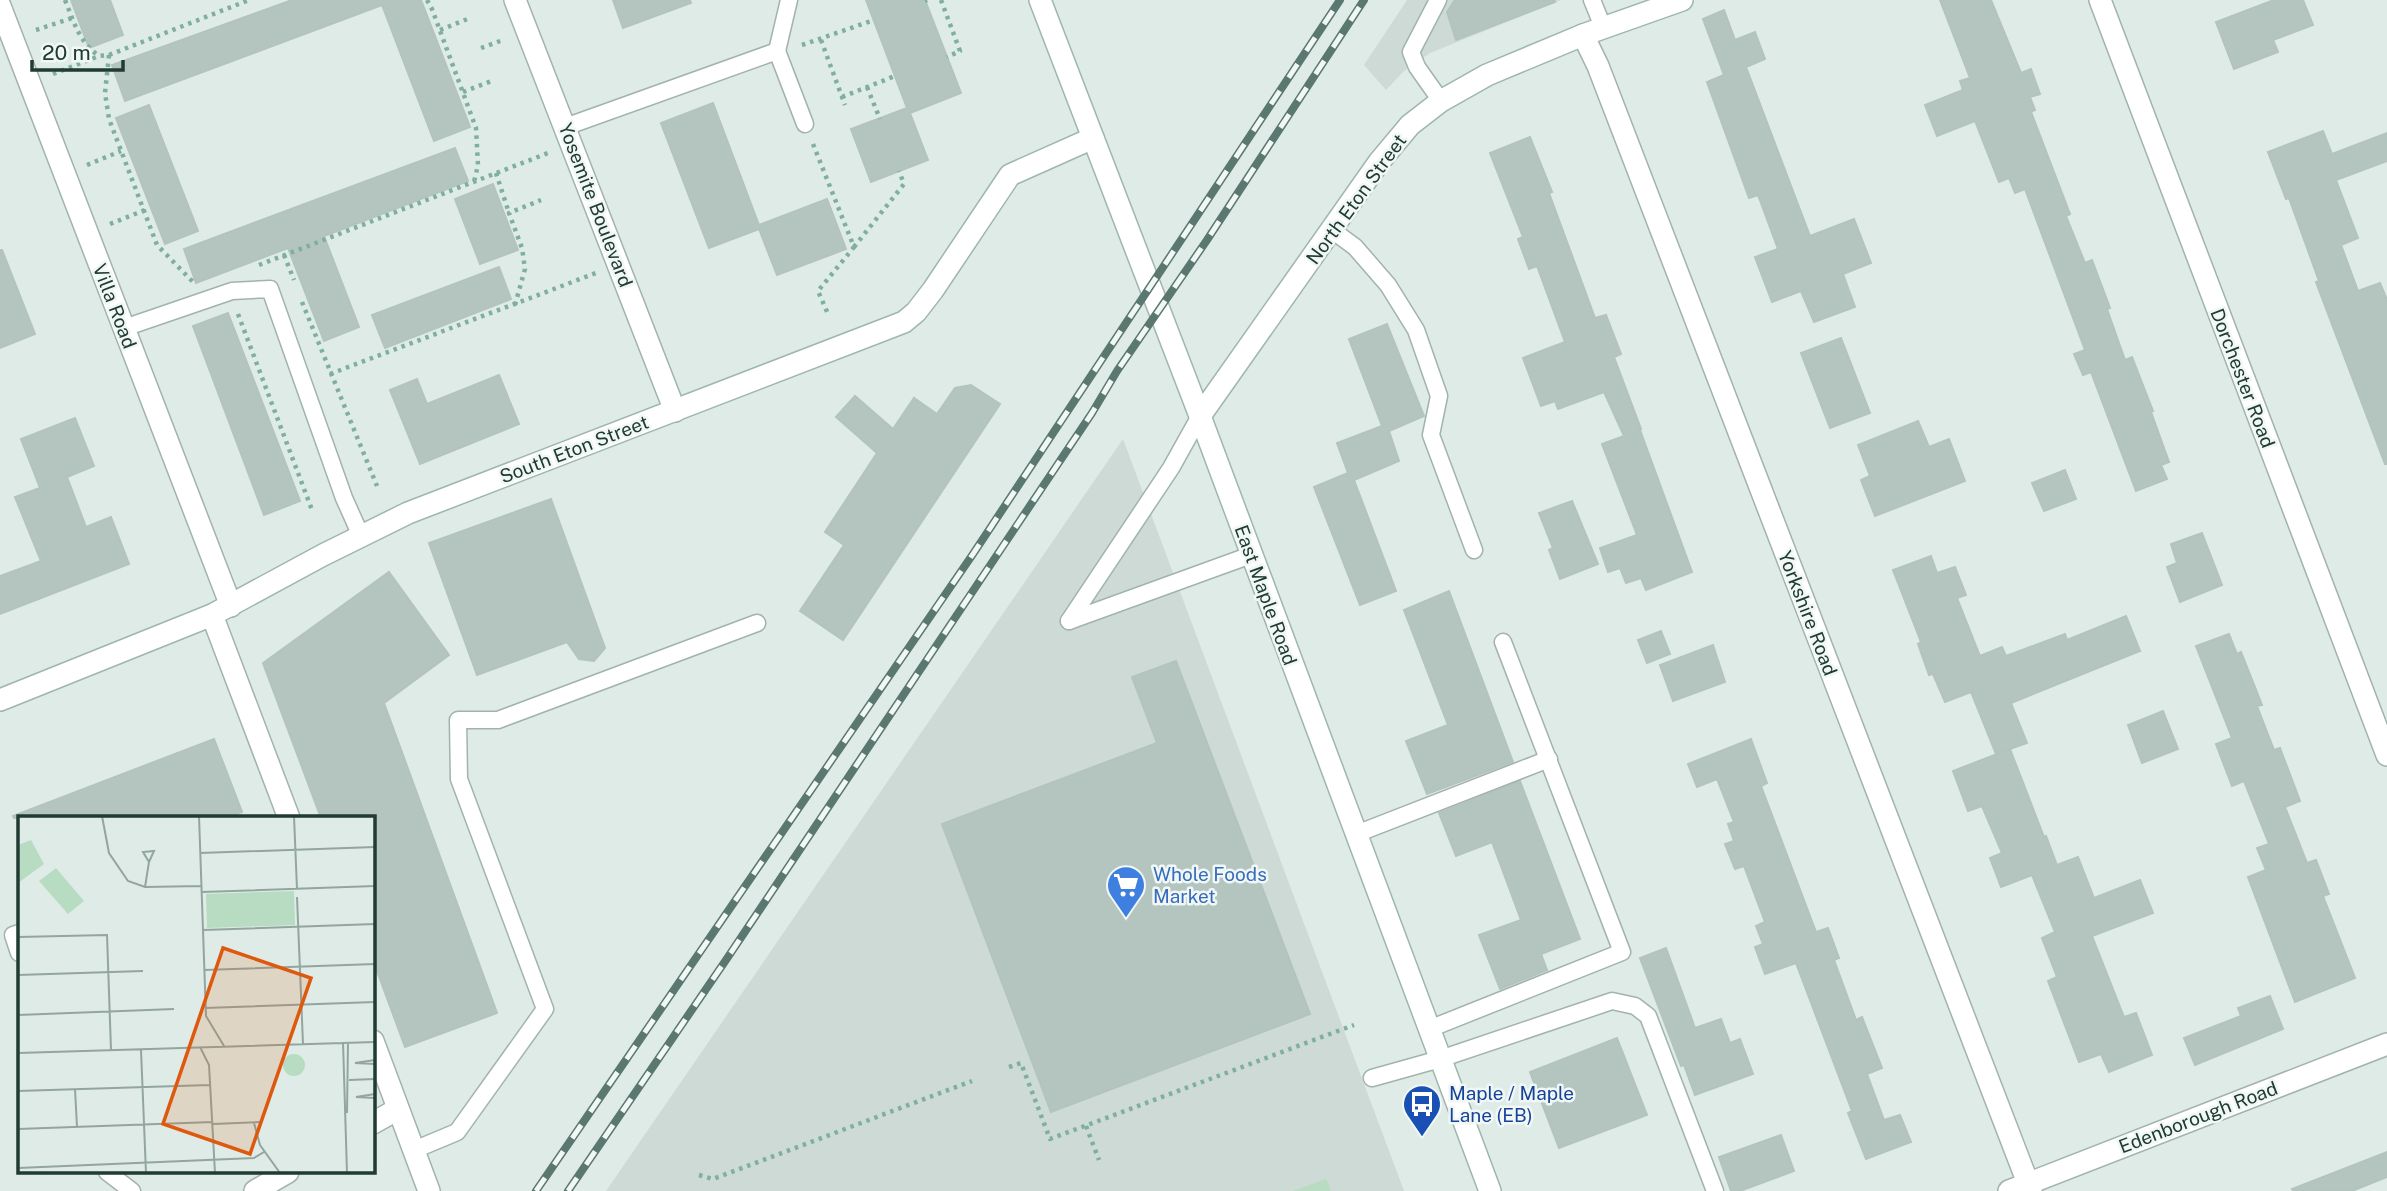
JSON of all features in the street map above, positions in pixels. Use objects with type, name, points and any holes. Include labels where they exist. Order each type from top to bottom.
[{"type":"street","name":"Yosemite Boulevard","points":[[515,0],[675,411]]},
{"type":"street","name":"East Maple Road","points":[[1040,0],[1200,416],[1490,1191]]},
{"type":"street","name":"North Eton Street","points":[[1200,416],[1379,162],[1410,125],[1441,101],[1487,75],[1593,31],[1682,0]]},
{"type":"street","name":"Dorchester Road","points":[[2100,0],[2387,755]]},
{"type":"street","name":"Villa Road","points":[[0,6],[124,328],[288,816]]},
{"type":"street","name":"Yorkshire Road","points":[[1593,31],[1603,79],[2023,1189]]},
{"type":"street","name":"South Eton Street","points":[[0,700],[221,610],[408,513],[904,322],[916,312],[933,290],[1010,175],[1093,138]]},
{"type":"street","points":[[374,1044],[429,1191]]},
{"type":"street","name":"Edenborough Road","points":[[2023,1189],[2387,1044]]},
{"type":"street","points":[[374,1122],[398,1109]]},
{"type":"lane","points":[[789,0],[778,51],[805,124]]},
{"type":"lane","points":[[1438,0],[1411,52],[1416,67],[1441,101]]},
{"type":"lane","points":[[1592,0],[1593,31]]},
{"type":"lane","points":[[568,135],[778,51]]},
{"type":"lane","points":[[1332,230],[1355,247],[1388,285],[1416,330],[1439,396],[1431,435],[1474,550]]},
{"type":"lane","points":[[124,328],[232,291],[270,289],[344,498],[361,536]]},
{"type":"lane","points":[[1200,416],[1171,468],[1069,621],[1251,555]]},
{"type":"lane","points":[[414,1150],[457,1132],[545,1009],[459,779],[458,720],[498,720],[757,623]]},
{"type":"lane","points":[[1429,1029],[1622,952],[1503,642]]},
{"type":"lane","points":[[1356,834],[1549,759]]},
{"type":"lane","points":[[1372,1078],[1440,1059],[1612,1001],[1635,1006],[1648,1016],[1715,1191]]},
{"type":"lane","points":[[110,1174],[132,1191]]},
{"type":"path","points":[[65,0],[80,38],[87,48],[99,57]]},
{"type":"path","points":[[31,86],[59,71],[110,55],[248,0]]},
{"type":"path","points":[[427,0],[476,128],[478,165],[474,182]]},
{"type":"path","points":[[941,0],[960,51],[947,57]]},
{"type":"path","points":[[13,41],[42,27],[72,18]]},
{"type":"path","points":[[440,30],[470,18]]},
{"type":"path","points":[[845,105],[819,41],[874,20]]},
{"type":"path","points":[[481,48],[511,37]]},
{"type":"path","points":[[110,55],[105,93],[121,151],[158,245],[200,288]]},
{"type":"path","points":[[842,97],[895,76]]},
{"type":"path","points":[[463,92],[494,80]]},
{"type":"path","points":[[867,87],[880,119]]},
{"type":"path","points":[[805,124],[854,247]]},
{"type":"path","points":[[248,269],[496,173],[568,135]]},
{"type":"path","points":[[65,174],[121,151]]},
{"type":"path","points":[[828,314],[818,291],[904,184],[899,171]]},
{"type":"path","points":[[496,173],[522,248],[525,269],[514,305]]},
{"type":"path","points":[[509,213],[541,200]]},
{"type":"path","points":[[87,233],[145,210]]},
{"type":"path","points":[[284,255],[377,486]]},
{"type":"path","points":[[330,374],[619,263]]},
{"type":"path","points":[[237,313],[312,510]]},
{"type":"path","points":[[1009,1067],[1021,1063],[1051,1139],[1354,1025]]},
{"type":"path","points":[[699,1175],[713,1179],[972,1081]]},
{"type":"path","points":[[1086,1126],[1099,1160]]},
{"type":"shaded area","points":[[1407,0],[1561,0],[1430,53],[1404,71],[1386,90],[1364,65]]},
{"type":"shaded area","points":[[1123,439],[1404,1191],[606,1191]]},
{"type":"green space","points":[[1326,1179],[1331,1191],[1293,1191]]},
{"type":"building","points":[[71,0],[110,0],[123,35],[89,48]]},
{"type":"building","points":[[292,0],[421,0],[470,127],[434,141],[382,5],[125,101],[112,65]]},
{"type":"building","points":[[613,0],[690,0],[691,3],[623,28]]},
{"type":"building","points":[[866,0],[925,0],[961,93],[910,113],[928,160],[871,182],[851,129],[907,108]]},
{"type":"building","points":[[1455,0],[1555,2],[1456,40],[1447,12]]},
{"type":"building","points":[[1940,0],[1991,0],[2021,73],[2031,69],[2040,94],[2030,97],[2035,110],[2031,112],[2070,214],[2066,216],[2085,263],[2092,260],[2125,360],[2132,357],[2153,411],[2151,412],[2169,462],[2161,465],[2167,479],[2136,491],[2091,372],[2083,375],[2074,354],[2085,350],[2025,189],[2015,193],[2009,178],[1999,182],[1975,121],[1937,136],[1925,105],[1963,90],[1960,81],[1970,78]]},
{"type":"building","points":[[2274,0],[2303,0],[2313,25],[2273,40],[2278,52],[2234,69],[2216,22]]},
{"type":"building","points":[[1724,10],[1735,40],[1755,32],[1765,59],[1746,67],[1810,236],[1854,219],[1871,263],[1843,274],[1855,307],[1814,322],[1801,291],[1772,302],[1755,257],[1778,249],[1758,195],[1749,198],[1707,82],[1724,75],[1703,19]]},
{"type":"building","points":[[713,103],[759,225],[827,199],[846,249],[777,275],[759,229],[709,248],[661,123]]},
{"type":"building","points":[[149,105],[198,231],[165,244],[116,118]]},
{"type":"building","points":[[2323,131],[2332,154],[2387,133],[2387,161],[2336,180],[2358,238],[2341,245],[2358,291],[2380,283],[2387,300],[2387,464],[2316,282],[2319,281],[2289,198],[2286,199],[2268,152]]},
{"type":"building","points":[[1530,137],[1552,192],[1549,193],[1595,318],[1606,315],[1621,354],[1614,357],[1641,429],[1634,432],[1640,430],[1692,572],[1646,590],[1641,578],[1626,583],[1620,568],[1608,572],[1600,548],[1637,535],[1602,444],[1624,436],[1604,392],[1558,409],[1555,401],[1541,406],[1523,358],[1565,342],[1537,266],[1529,269],[1518,239],[1523,237],[1490,153]]},
{"type":"building","points":[[455,148],[468,181],[324,236],[359,327],[324,341],[288,248],[196,283],[184,249]]},
{"type":"building","points":[[493,184],[518,250],[480,264],[455,199]]},
{"type":"building","points":[[0,250],[35,334],[0,348]]},
{"type":"building","points":[[499,267],[511,299],[385,348],[372,315]]},
{"type":"building","points":[[228,313],[300,501],[264,515],[193,326]]},
{"type":"building","points":[[1387,324],[1424,416],[1389,431],[1399,461],[1354,480],[1396,591],[1360,605],[1314,487],[1348,473],[1337,443],[1382,426],[1349,339]]},
{"type":"building","points":[[1841,338],[1870,413],[1830,428],[1801,353]]},
{"type":"building","points":[[499,375],[519,424],[420,464],[390,390],[417,379],[427,404]]},
{"type":"building","points":[[971,385],[1000,404],[843,640],[800,611],[844,545],[825,532],[877,453],[836,417],[855,396],[893,429],[914,398],[937,414],[955,388]]},
{"type":"building","points":[[75,418],[94,466],[67,477],[86,527],[111,517],[129,564],[0,614],[0,576],[41,561],[15,497],[40,488],[21,439]]},
{"type":"building","points":[[1918,421],[1929,447],[1949,439],[1965,481],[1875,516],[1861,480],[1870,476],[1858,445]]},
{"type":"building","points":[[2065,470],[2076,499],[2044,511],[2032,483]]},
{"type":"building","points":[[551,499],[605,648],[594,661],[579,659],[567,642],[477,675],[429,543]]},
{"type":"building","points":[[1572,501],[1598,564],[1560,579],[1549,550],[1553,548],[1539,513]]},
{"type":"building","points":[[2202,533],[2222,585],[2180,602],[2167,567],[2177,563],[2171,544]]},
{"type":"building","points":[[1931,556],[1937,573],[1955,567],[1966,595],[1957,598],[1980,656],[2002,647],[2006,656],[2065,634],[2067,640],[2126,616],[2140,651],[2011,703],[2027,743],[1996,754],[1971,692],[1945,702],[1933,674],[1929,675],[1918,644],[1921,642],[1893,570]]},
{"type":"building","points":[[389,572],[449,655],[384,703],[497,1013],[405,1047],[374,963],[374,816],[320,816],[263,663]]},
{"type":"building","points":[[1449,591],[1513,762],[1427,794],[1406,741],[1448,725],[1404,610]]},
{"type":"building","points":[[1661,631],[1670,654],[1647,663],[1638,640]]},
{"type":"building","points":[[2229,634],[2237,654],[2241,652],[2262,705],[2257,706],[2274,750],[2280,748],[2300,801],[2285,807],[2307,863],[2316,860],[2329,894],[2323,896],[2355,978],[2295,1002],[2248,877],[2266,870],[2257,848],[2269,844],[2244,781],[2232,786],[2216,744],[2232,738],[2196,646]]},
{"type":"building","points":[[1713,645],[1725,682],[1673,701],[1660,665]]},
{"type":"building","name":"Whole Foods Market","points":[[1176,661],[1310,1014],[1051,1112],[942,824],[1157,743],[1132,677]]},
{"type":"building","points":[[2163,711],[2178,749],[2142,763],[2128,725]]},
{"type":"building","points":[[214,739],[242,812],[231,816],[13,816]]},
{"type":"building","points":[[1751,739],[1767,783],[1761,786],[1816,932],[1828,928],[1839,958],[1834,960],[1856,1020],[1862,1017],[1882,1068],[1867,1074],[1884,1120],[1900,1115],[1911,1142],[1866,1159],[1848,1113],[1852,1111],[1796,963],[1765,974],[1755,947],[1763,944],[1756,926],[1765,922],[1744,866],[1735,869],[1725,844],[1734,841],[1728,824],[1734,822],[1717,779],[1697,787],[1688,764]]},
{"type":"building","points":[[2010,749],[2057,865],[2078,857],[2094,898],[2140,880],[2153,913],[2092,936],[2124,1017],[2136,1013],[2152,1055],[2109,1072],[2101,1054],[2079,1062],[2048,981],[2057,977],[2042,938],[2055,932],[2032,875],[2001,887],[1990,858],[2002,853],[1982,806],[1968,811],[1953,771]]},
{"type":"building","points":[[1520,781],[1580,939],[1541,954],[1547,970],[1500,989],[1479,935],[1521,920],[1492,842],[1456,856],[1439,813]]},
{"type":"building","points":[[1666,948],[1695,1028],[1721,1019],[1730,1043],[1740,1039],[1753,1074],[1695,1095],[1684,1065],[1681,1066],[1640,958]]},
{"type":"building","points":[[2270,996],[2283,1029],[2195,1065],[2184,1038],[2241,1016],[2238,1008]]},
{"type":"building","points":[[1617,1038],[1647,1115],[1559,1148],[1530,1072]]},
{"type":"building","points":[[1781,1135],[1794,1171],[1740,1191],[1731,1191],[1719,1157]]},
{"type":"building","points":[[2387,1152],[2387,1177],[2352,1191],[2292,1189]]},
{"type":"railway","points":[[536,1191],[973,554],[1340,0]]},
{"type":"railway","points":[[568,1191],[1092,413],[1117,371],[1207,240],[1364,0]]},
{"type":"place","name":"Whole Foods Market","points":[[1126,919]]},
{"type":"place","name":"Maple / Maple Lane (EB)","points":[[1422,1138]]}]
